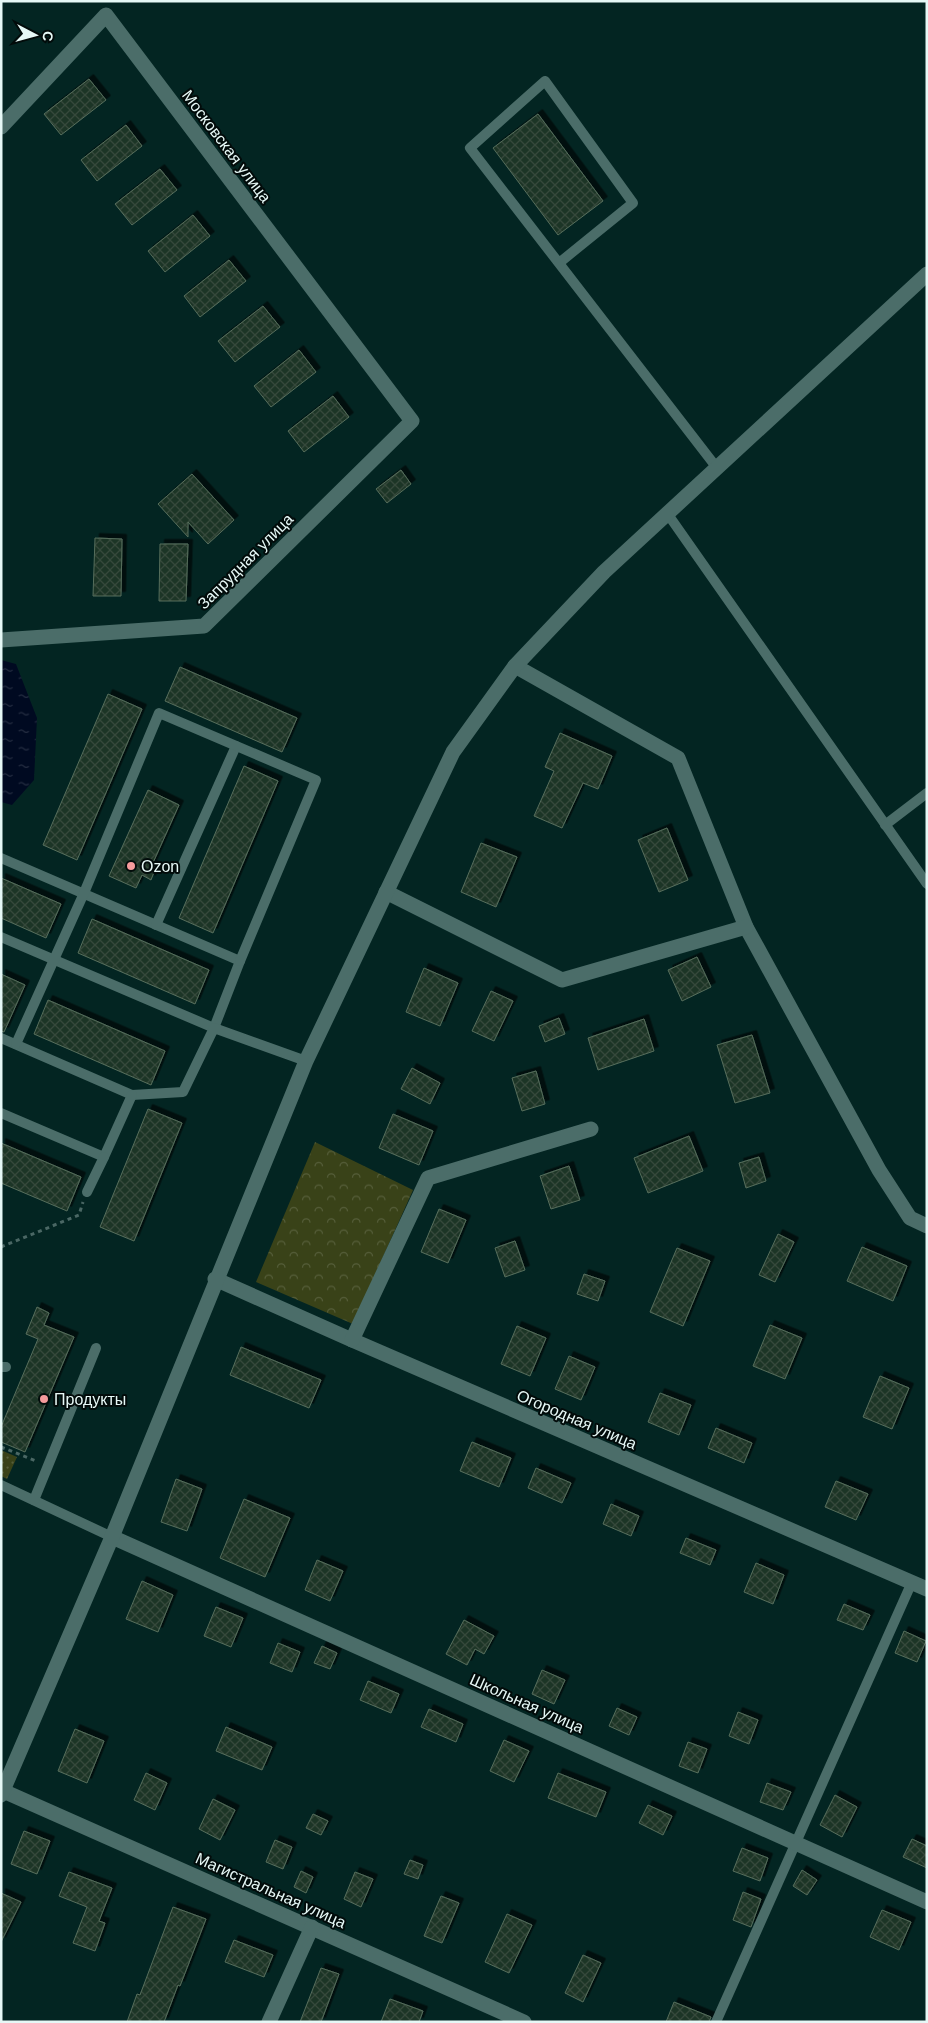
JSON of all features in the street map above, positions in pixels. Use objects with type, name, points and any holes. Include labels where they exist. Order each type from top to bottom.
[{"type":"street","name":"Московская улица","points":[[1,127],[106,15],[412,420]]},
{"type":"street","points":[[2,1792],[112,1537],[215,1279],[306,1061],[453,752],[515,666],[604,572],[926,277]]},
{"type":"street","name":"Запрудная улица","points":[[1,640],[204,626],[412,420]]},
{"type":"street","points":[[515,666],[678,758],[746,927],[879,1170],[910,1218],[927,1226]]},
{"type":"street","points":[[386,892],[562,980],[746,927]]},
{"type":"street","points":[[352,1340],[428,1178],[591,1130]]},
{"type":"street","name":"Огородная улица","points":[[215,1279],[927,1589]]},
{"type":"street","name":"Школьная улица","points":[[112,1537],[927,1902]]},
{"type":"street","name":"Магистральная улица","points":[[2,1792],[524,2022]]},
{"type":"street","points":[[270,2022],[312,1927]]},
{"type":"lane","points":[[558,263],[633,203],[545,81],[470,148],[558,263],[717,468]]},
{"type":"lane","points":[[667,513],[927,884]]},
{"type":"lane","points":[[1,1038],[132,1095],[183,1092],[214,1028],[316,780],[159,713],[84,893],[16,1044]]},
{"type":"lane","points":[[156,925],[236,746]]},
{"type":"lane","points":[[885,825],[927,793]]},
{"type":"lane","points":[[1,858],[240,961]]},
{"type":"lane","points":[[1,938],[214,1028],[306,1061]]},
{"type":"lane","points":[[87,1192],[132,1095]]},
{"type":"lane","points":[[1,1113],[104,1157]]},
{"type":"lane","points":[[34,1500],[96,1348]]},
{"type":"lane","points":[[1,1485],[112,1537]]},
{"type":"lane","points":[[716,2022],[912,1582]]},
{"type":"path","points":[[1,1247],[79,1214]]},
{"type":"path","points":[[1,1448],[48,1466]]},
{"type":"green space","points":[[315,1142],[413,1190],[353,1324],[256,1282]]},
{"type":"green space","points":[[1,1450],[17,1457],[7,1479],[1,1476]]},
{"type":"water","points":[[1,660],[16,664],[37,718],[34,780],[12,805],[1,802]]},
{"type":"building","points":[[89,79],[106,100],[61,135],[44,114]]},
{"type":"building","points":[[538,114],[603,201],[558,235],[493,148]]},
{"type":"building","points":[[126,125],[142,146],[97,181],[81,160]]},
{"type":"building","points":[[160,169],[177,190],[132,225],[115,204]]},
{"type":"building","points":[[193,215],[210,236],[165,272],[148,251]]},
{"type":"building","points":[[229,260],[246,281],[200,317],[184,296]]},
{"type":"building","points":[[263,306],[280,327],[235,362],[218,341]]},
{"type":"building","points":[[299,350],[316,372],[271,407],[254,386]]},
{"type":"building","points":[[333,396],[349,417],[304,452],[288,431]]},
{"type":"building","points":[[401,470],[411,484],[387,503],[376,489]]},
{"type":"building","points":[[192,474],[234,520],[208,544],[188,522],[188,537],[158,504]]},
{"type":"building","points":[[95,538],[122,539],[121,596],[93,596]]},
{"type":"building","points":[[160,544],[188,544],[186,601],[159,601]]},
{"type":"building","points":[[180,667],[297,718],[282,752],[165,701]]},
{"type":"building","points":[[108,694],[142,709],[77,860],[43,845]]},
{"type":"building","points":[[560,733],[612,756],[598,789],[583,783],[562,828],[534,816],[554,771],[545,767]]},
{"type":"building","points":[[244,766],[278,781],[213,933],[179,918]]},
{"type":"building","points":[[148,790],[179,805],[152,865],[156,867],[151,880],[142,875],[136,888],[109,876]]},
{"type":"building","points":[[667,828],[688,880],[659,892],[638,840]]},
{"type":"building","points":[[481,843],[517,857],[496,907],[461,892]]},
{"type":"building","points":[[1,878],[61,904],[46,938],[1,918]]},
{"type":"building","points":[[92,919],[209,970],[195,1004],[78,953]]},
{"type":"building","points":[[697,957],[711,987],[682,1001],[668,970]]},
{"type":"building","points":[[424,968],[458,983],[440,1026],[406,1012]]},
{"type":"building","points":[[1,974],[25,985],[4,1032],[1,1031]]},
{"type":"building","points":[[491,991],[513,1001],[494,1041],[472,1031]]},
{"type":"building","points":[[48,1000],[165,1051],[151,1085],[34,1034]]},
{"type":"building","points":[[559,1018],[565,1034],[545,1042],[539,1026]]},
{"type":"building","points":[[644,1019],[654,1051],[598,1070],[588,1038]]},
{"type":"building","points":[[752,1035],[770,1093],[735,1103],[717,1045]]},
{"type":"building","points":[[412,1068],[440,1083],[430,1104],[401,1089]]},
{"type":"building","points":[[536,1071],[545,1104],[522,1111],[512,1078]]},
{"type":"building","points":[[148,1109],[182,1123],[134,1241],[100,1227]]},
{"type":"building","points":[[393,1114],[433,1131],[419,1165],[379,1148]]},
{"type":"building","points":[[689,1136],[703,1171],[648,1193],[634,1158]]},
{"type":"building","points":[[1,1143],[81,1177],[67,1211],[1,1183]]},
{"type":"building","points":[[759,1157],[766,1181],[746,1188],[739,1163]]},
{"type":"building","points":[[569,1166],[580,1200],[551,1209],[540,1176]]},
{"type":"building","points":[[439,1209],[466,1220],[448,1263],[421,1252]]},
{"type":"building","points":[[778,1234],[794,1242],[775,1282],[759,1275]]},
{"type":"building","points":[[515,1241],[525,1270],[505,1277],[495,1248]]},
{"type":"building","points":[[862,1247],[907,1266],[893,1301],[847,1281]]},
{"type":"building","points":[[677,1248],[710,1261],[683,1326],[650,1312]]},
{"type":"building","points":[[584,1274],[605,1281],[598,1301],[577,1294]]},
{"type":"building","points":[[37,1307],[49,1313],[44,1325],[74,1337],[25,1452],[1,1442],[1,1427],[38,1339],[26,1334]]},
{"type":"building","points":[[770,1325],[802,1338],[785,1379],[753,1366]]},
{"type":"building","points":[[517,1326],[546,1338],[530,1376],[501,1364]]},
{"type":"building","points":[[241,1347],[321,1380],[309,1408],[230,1375]]},
{"type":"building","points":[[569,1356],[595,1367],[581,1400],[555,1389]]},
{"type":"building","points":[[880,1376],[909,1388],[892,1429],[863,1417]]},
{"type":"building","points":[[660,1393],[691,1405],[679,1435],[648,1422]]},
{"type":"building","points":[[716,1428],[752,1443],[744,1463],[708,1448]]},
{"type":"building","points":[[472,1442],[511,1458],[499,1487],[460,1471]]},
{"type":"building","points":[[536,1468],[571,1483],[562,1503],[528,1488]]},
{"type":"building","points":[[176,1479],[202,1489],[187,1531],[161,1522]]},
{"type":"building","points":[[836,1481],[868,1494],[856,1520],[825,1507]]},
{"type":"building","points":[[244,1499],[290,1518],[265,1577],[220,1558]]},
{"type":"building","points":[[611,1504],[639,1516],[631,1536],[603,1524]]},
{"type":"building","points":[[686,1538],[716,1550],[710,1565],[680,1553]]},
{"type":"building","points":[[317,1560],[343,1571],[330,1601],[305,1590]]},
{"type":"building","points":[[756,1563],[784,1575],[773,1604],[744,1592]]},
{"type":"building","points":[[142,1581],[173,1595],[158,1632],[126,1619]]},
{"type":"building","points":[[844,1604],[870,1615],[863,1630],[837,1620]]},
{"type":"building","points":[[216,1607],[243,1618],[231,1647],[204,1636]]},
{"type":"building","points":[[464,1620],[494,1636],[484,1654],[475,1649],[467,1665],[446,1654]]},
{"type":"building","points":[[904,1631],[926,1641],[917,1662],[895,1653]]},
{"type":"building","points":[[278,1643],[300,1652],[292,1672],[270,1663]]},
{"type":"building","points":[[322,1646],[337,1653],[330,1669],[314,1663]]},
{"type":"building","points":[[542,1670],[565,1680],[554,1704],[532,1694]]},
{"type":"building","points":[[368,1681],[399,1694],[391,1713],[360,1700]]},
{"type":"building","points":[[617,1708],[637,1717],[629,1735],[609,1726]]},
{"type":"building","points":[[429,1709],[463,1724],[456,1742],[421,1727]]},
{"type":"building","points":[[738,1712],[758,1720],[749,1744],[729,1736]]},
{"type":"building","points":[[226,1727],[272,1747],[262,1770],[216,1751]]},
{"type":"building","points":[[75,1729],[104,1741],[87,1783],[58,1771]]},
{"type":"building","points":[[504,1740],[529,1751],[514,1782],[490,1771]]},
{"type":"building","points":[[688,1742],[707,1749],[698,1773],[679,1766]]},
{"type":"building","points":[[146,1773],[167,1783],[155,1810],[134,1800]]},
{"type":"building","points":[[558,1773],[606,1792],[596,1817],[548,1798]]},
{"type":"building","points":[[767,1783],[791,1792],[783,1810],[760,1802]]},
{"type":"building","points":[[835,1795],[857,1807],[842,1837],[820,1825]]},
{"type":"building","points":[[213,1799],[235,1810],[220,1840],[199,1829]]},
{"type":"building","points":[[648,1805],[672,1816],[663,1835],[639,1823]]},
{"type":"building","points":[[313,1814],[328,1821],[321,1835],[306,1828]]},
{"type":"building","points":[[24,1831],[50,1841],[37,1874],[11,1864]]},
{"type":"building","points":[[912,1839],[927,1846],[927,1868],[903,1857]]},
{"type":"building","points":[[275,1840],[292,1847],[283,1869],[266,1862]]},
{"type":"building","points":[[742,1848],[768,1858],[760,1881],[733,1871]]},
{"type":"building","points":[[410,1860],[423,1865],[418,1879],[404,1874]]},
{"type":"building","points":[[802,1870],[817,1880],[807,1895],[793,1886]]},
{"type":"building","points":[[301,1871],[313,1877],[306,1893],[294,1887]]},
{"type":"building","points":[[69,1872],[112,1888],[99,1921],[105,1923],[95,1951],[73,1943],[87,1907],[59,1896]]},
{"type":"building","points":[[355,1872],[373,1879],[361,1907],[344,1899]]},
{"type":"building","points":[[743,1892],[761,1899],[751,1927],[733,1920]]},
{"type":"building","points":[[1,1893],[21,1902],[1,1942]]},
{"type":"building","points":[[441,1896],[459,1903],[442,1943],[424,1936]]},
{"type":"building","points":[[173,1907],[206,1919],[180,1986],[178,1985],[164,2022],[127,2022],[137,1994],[140,1995]]},
{"type":"building","points":[[882,1910],[911,1922],[899,1950],[870,1937]]},
{"type":"building","points":[[507,1914],[532,1925],[509,1973],[485,1962]]},
{"type":"building","points":[[234,1940],[273,1955],[264,1977],[225,1962]]},
{"type":"building","points":[[583,1955],[601,1963],[583,2002],[565,1993]]},
{"type":"building","points":[[321,1968],[339,1974],[321,2022],[300,2022]]},
{"type":"building","points":[[390,1999],[423,2011],[419,2022],[381,2022]]},
{"type":"building","points":[[674,2002],[711,2017],[709,2022],[666,2022]]},
{"type":"place","name":"Ozon","points":[[131,866]]},
{"type":"place","name":"Продукты","points":[[44,1399]]}]
